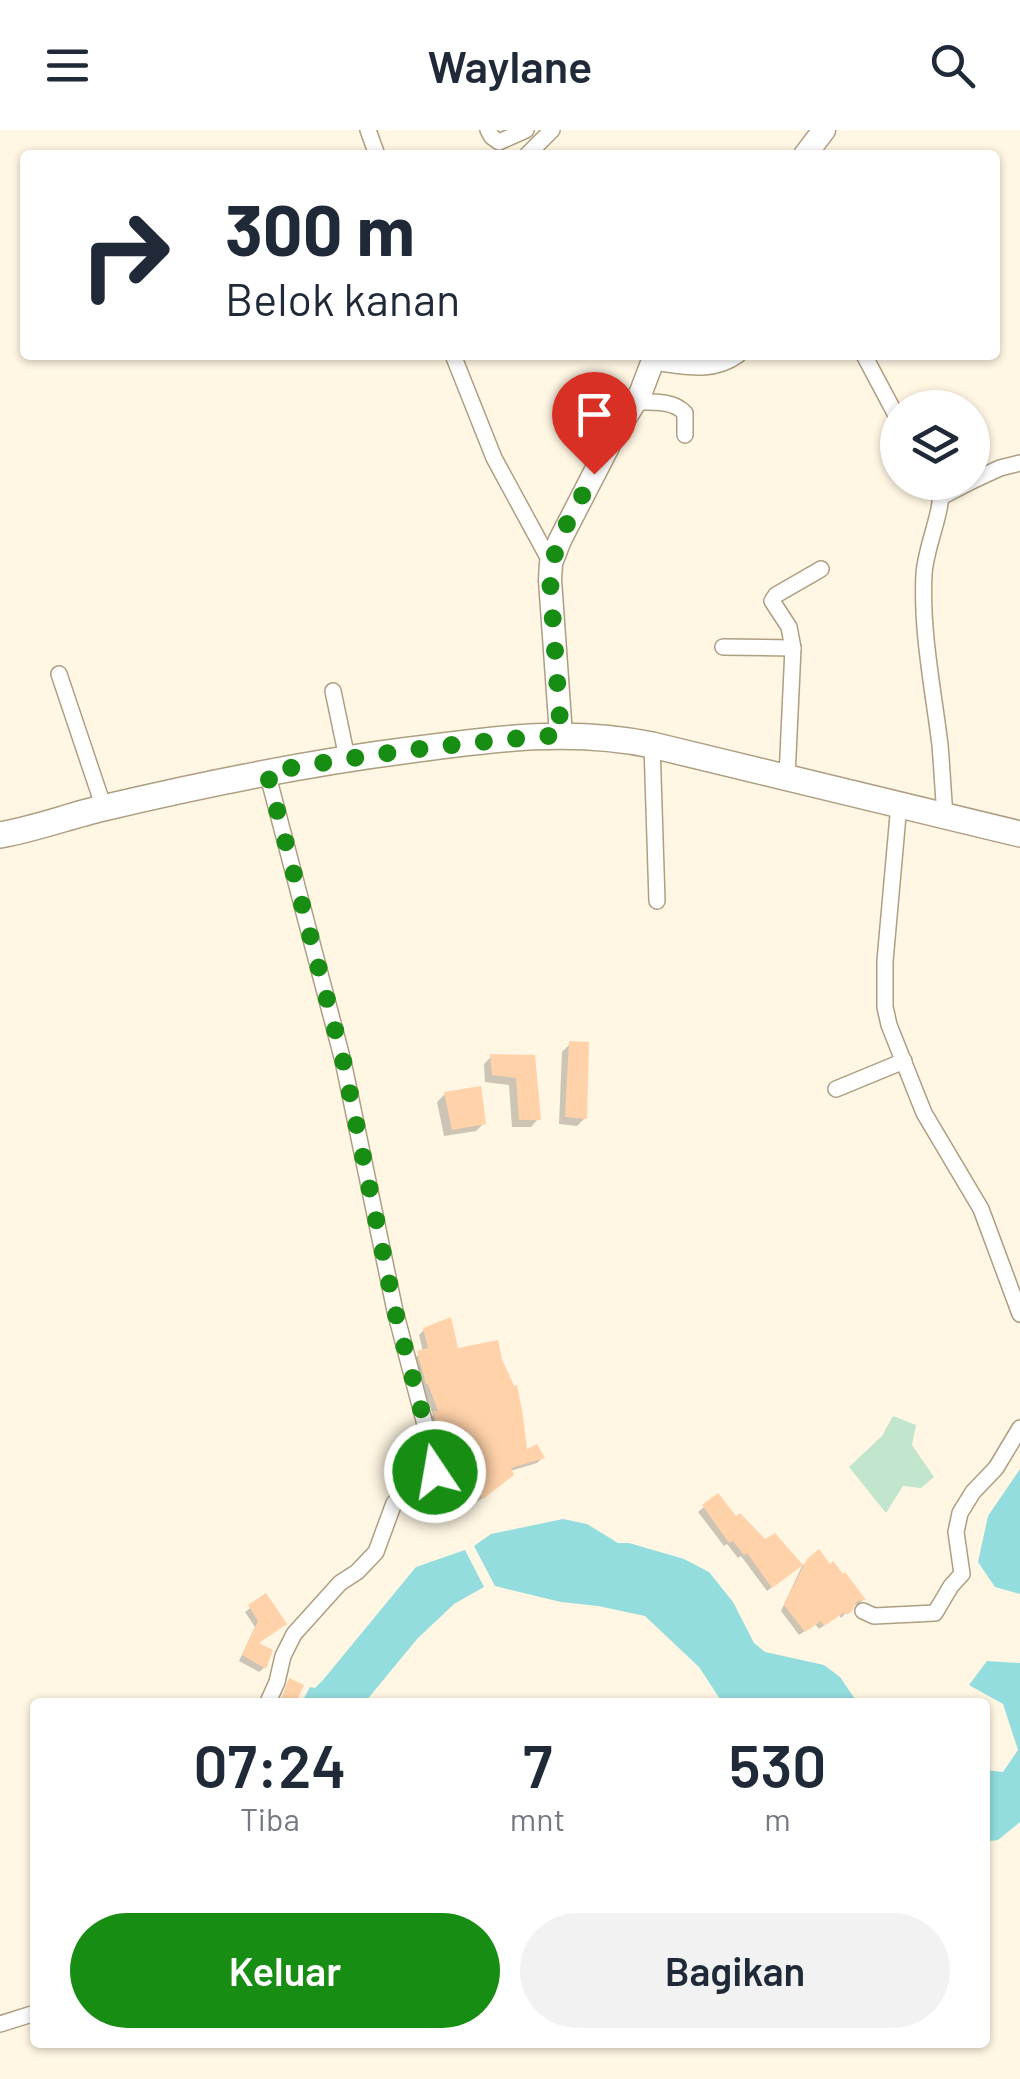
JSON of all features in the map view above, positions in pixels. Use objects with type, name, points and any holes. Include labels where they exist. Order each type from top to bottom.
[{"type":"main road","points":[[0,834],[267,772],[481,740],[561,735],[652,745],[1020,834]]},
{"type":"street","points":[[488,130],[499,142],[526,130]]},
{"type":"street","points":[[531,150],[552,130]]},
{"type":"street","points":[[809,150],[824,130]]},
{"type":"street","points":[[455,360],[494,458],[552,563]]},
{"type":"street","points":[[561,735],[552,563],[560,540],[654,360]]},
{"type":"street","points":[[661,360],[713,368],[728,360]]},
{"type":"street","points":[[867,360],[883,390]]},
{"type":"street","points":[[635,402],[680,408],[685,413],[685,435]]},
{"type":"street","points":[[990,473],[1020,463]]},
{"type":"street","points":[[939,500],[924,574],[924,609],[945,815]]},
{"type":"street","points":[[787,777],[793,648],[789,627],[772,601],[821,569]]},
{"type":"street","points":[[723,647],[793,648]]},
{"type":"street","points":[[59,674],[104,808]]},
{"type":"street","points":[[333,691],[348,758]]},
{"type":"street","points":[[652,745],[657,900]]},
{"type":"street","points":[[267,772],[343,1060],[395,1311],[436,1466],[431,1477],[394,1504],[376,1552],[294,1634],[282,1656],[270,1698]]},
{"type":"street","points":[[900,804],[889,896],[884,993],[889,1025],[924,1114],[981,1210],[1020,1314]]},
{"type":"street","points":[[836,1088],[904,1060]]},
{"type":"street","points":[[863,1610],[874,1616],[935,1614],[962,1574],[956,1532],[960,1513],[996,1468],[1020,1428]]},
{"type":"street","points":[[0,2024],[30,2015]]},
{"type":"green space","points":[[893,1416],[916,1425],[912,1445],[934,1477],[921,1488],[903,1486],[886,1513],[849,1467],[882,1436]]},
{"type":"water","points":[[1020,1469],[1020,1594],[995,1587],[978,1562],[988,1516]]},
{"type":"water","points":[[563,1519],[587,1524],[618,1543],[684,1559],[709,1572],[733,1602],[754,1643],[765,1652],[824,1665],[840,1677],[854,1698],[719,1698],[699,1667],[645,1616],[495,1586],[474,1546],[491,1534]]},
{"type":"water","points":[[465,1550],[484,1587],[454,1604],[418,1638],[368,1698],[304,1698],[310,1687],[315,1688],[323,1680],[416,1567]]},
{"type":"water","points":[[987,1661],[1020,1663],[1020,1822],[998,1840],[990,1841],[990,1771],[1003,1772],[1018,1750],[1003,1704],[969,1685]]},
{"type":"building","points":[[569,1041],[589,1042],[587,1119],[565,1117]]},
{"type":"building","points":[[490,1054],[535,1055],[541,1120],[519,1120],[516,1078],[492,1075]]},
{"type":"building","points":[[481,1086],[486,1124],[452,1130],[444,1092]]},
{"type":"building","points":[[451,1317],[458,1348],[498,1340],[502,1359],[514,1386],[517,1385],[527,1449],[537,1444],[545,1458],[511,1468],[514,1475],[483,1499],[472,1481],[450,1487],[433,1411],[438,1411],[417,1351],[428,1348],[423,1328]]},
{"type":"building","points":[[718,1493],[736,1516],[740,1513],[765,1539],[775,1533],[803,1565],[772,1588],[747,1553],[744,1555],[733,1541],[729,1543],[702,1505]]},
{"type":"building","points":[[819,1549],[830,1564],[833,1561],[845,1572],[866,1600],[857,1601],[847,1615],[845,1612],[824,1626],[821,1621],[805,1632],[784,1605],[807,1559]]},
{"type":"building","points":[[266,1593],[287,1624],[259,1643],[273,1650],[266,1669],[242,1655],[258,1621],[248,1605]]},
{"type":"building","points":[[289,1678],[304,1685],[298,1698],[282,1698]]},
{"type":"route","points":[[435,1472],[395,1311],[343,1060],[267,772],[481,740],[561,735],[552,563],[594,474]]}]
